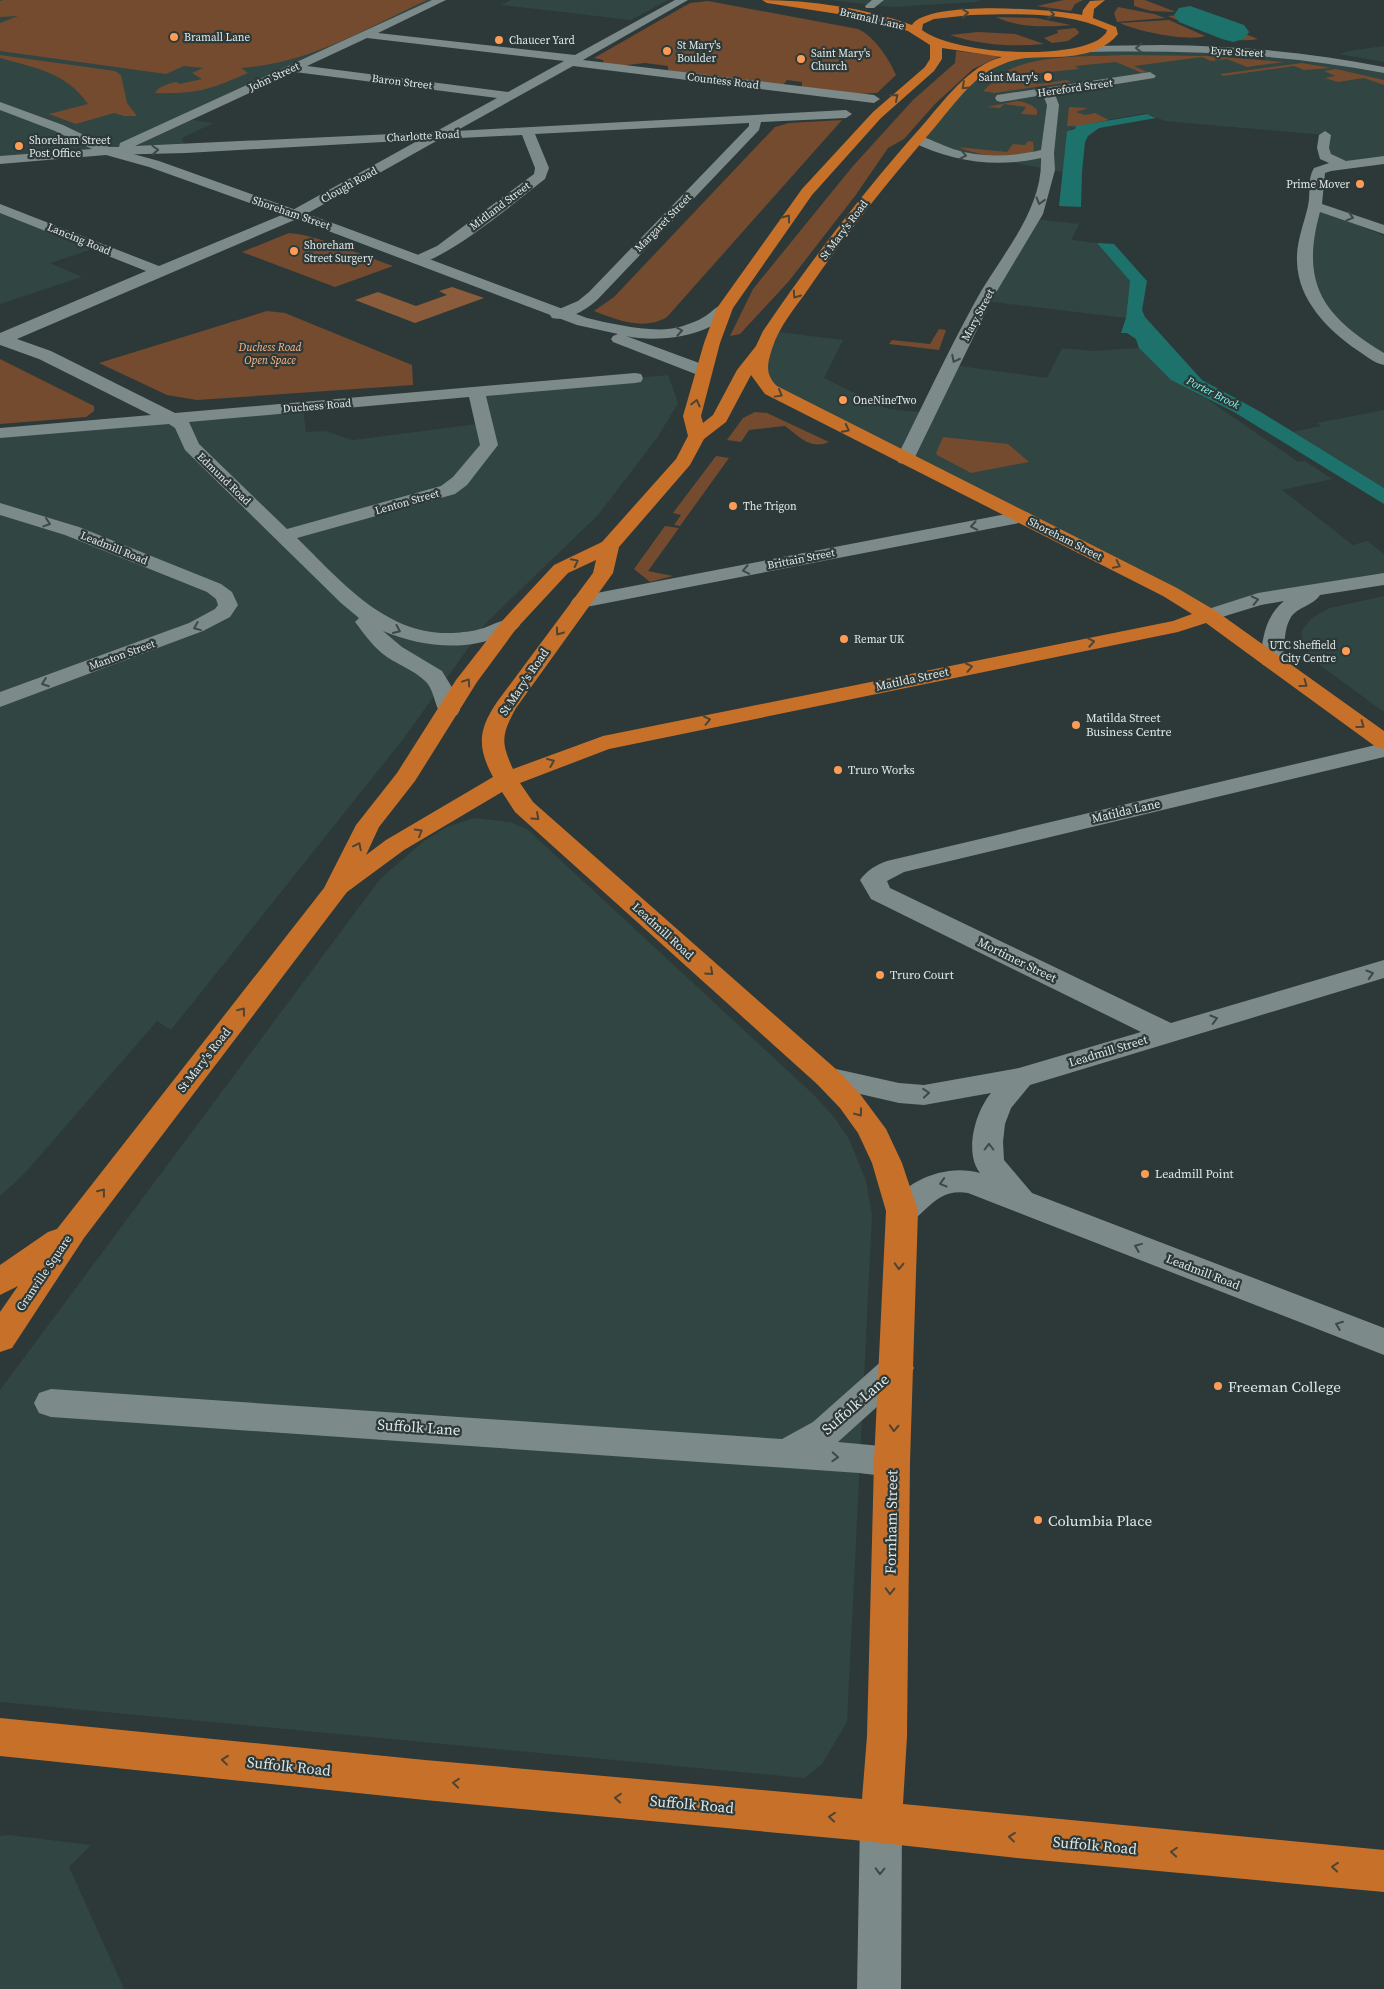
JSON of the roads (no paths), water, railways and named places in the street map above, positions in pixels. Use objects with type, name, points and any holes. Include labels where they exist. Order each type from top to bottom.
[{"type":"highway","name":"Bramall Lane","points":[[767,0],[864,16],[898,24],[936,43],[975,50],[1022,55]]},
{"type":"highway","name":"Bramall Lane","points":[[774,0],[898,12]]},
{"type":"highway","points":[[1088,19],[1087,11],[1100,0]]},
{"type":"highway","points":[[985,12],[1040,2]]},
{"type":"highway","points":[[917,32],[916,27],[920,21],[945,14],[985,12],[1042,12],[1088,19],[1117,31],[1109,39],[1089,49],[1051,54],[1022,55]]},
{"type":"highway","name":"Bramall Lane","points":[[910,13],[945,14]]},
{"type":"highway","points":[[697,436],[692,416],[717,370],[725,308],[807,192],[877,115],[930,69],[936,59],[936,43]]},
{"type":"highway","name":"St Mary's Road","points":[[73,1230],[336,890],[368,825],[407,776],[467,680],[509,625],[561,569],[609,546],[666,483],[684,461],[697,436],[720,418],[745,370],[764,347],[771,331],[824,255],[884,177],[917,138],[957,94],[984,69],[1006,59],[1022,55]]},
{"type":"highway","points":[[717,370],[764,347]]},
{"type":"highway","name":"Shoreham Street","points":[[764,347],[758,367],[762,382],[771,390],[904,459],[1150,581],[1209,615],[1384,742]]},
{"type":"highway","name":"St Mary's Road","points":[[336,890],[395,845],[505,780],[493,744],[493,731],[505,707],[523,681],[604,573],[609,546]]},
{"type":"highway","name":"Matilda Street","points":[[505,780],[603,743],[1178,626],[1209,615]]},
{"type":"highway","name":"Leadmill Road","points":[[505,780],[524,807],[827,1077]]},
{"type":"highway","name":"Fornham Street","points":[[827,1077],[850,1101],[870,1129],[887,1163],[902,1211],[892,1462],[887,1728],[881,1822]]},
{"type":"highway","name":"Granville Square","points":[[0,1282],[73,1230]]},
{"type":"highway","name":"Granville Square","points":[[0,1339],[73,1230]]},
{"type":"highway","name":"Suffolk Road","points":[[0,1737],[425,1780],[881,1822],[1017,1838],[1384,1871]]},
{"type":"street","name":"John Street","points":[[106,151],[128,145],[441,0]]},
{"type":"street","name":"Clough Road","points":[[1,339],[294,215],[683,0]]},
{"type":"street","name":"Countess Road","points":[[366,35],[874,99]]},
{"type":"street","name":"Eyre Street","points":[[1139,36],[1175,42],[1300,49],[1384,62]]},
{"type":"street","name":"Eyre Street","points":[[1089,49],[1185,49],[1274,54],[1322,58],[1384,70]]},
{"type":"street","name":"Baron Street","points":[[294,68],[510,96]]},
{"type":"street","name":"Hereford Street","points":[[1001,98],[1150,76]]},
{"type":"street","name":"Mary Street","points":[[904,459],[984,301],[1036,214],[1048,170],[1046,153],[1053,105],[1051,97],[1046,92]]},
{"type":"street","name":"Shoreham Street","points":[[0,106],[59,128],[106,151],[154,164],[583,322],[630,332],[671,333],[684,331],[709,321],[725,308]]},
{"type":"street","name":"Charlotte Road","points":[[0,160],[106,151],[221,147],[846,114]]},
{"type":"street","name":"Margaret Street","points":[[558,314],[584,304],[594,296],[755,127],[755,119]]},
{"type":"street","name":"Midland Street","points":[[418,260],[442,249],[540,176],[542,168],[527,131]]},
{"type":"street","points":[[1324,135],[1323,148],[1326,156],[1344,165]]},
{"type":"street","points":[[917,138],[930,146],[952,153],[1005,160],[1048,170]]},
{"type":"street","points":[[1005,160],[1046,153]]},
{"type":"street","points":[[1384,160],[1328,167],[1319,172],[1304,261],[1308,284],[1327,316],[1344,333],[1384,360]]},
{"type":"street","points":[[1314,206],[1366,222],[1384,230]]},
{"type":"street","name":"Lancing Road","points":[[0,208],[159,271]]},
{"type":"street","name":"Shoreham Street","points":[[583,322],[642,348],[717,370]]},
{"type":"street","name":"Edmund Road","points":[[1,339],[45,356],[174,419],[183,426],[191,446],[283,536],[355,605],[393,629],[424,638],[468,637],[497,631],[509,625]]},
{"type":"street","name":"Duchess Road","points":[[0,433],[635,378]]},
{"type":"street","name":"Lenton Street","points":[[283,536],[432,496],[460,482],[489,445],[477,393]]},
{"type":"street","name":"Leadmill Road","points":[[0,509],[72,531],[214,588],[225,596]]},
{"type":"street","name":"Brittain Street","points":[[581,602],[1022,517]]},
{"type":"street","name":"Matilda Street","points":[[1209,615],[1258,599],[1384,579]]},
{"type":"street","name":"Matilda Street","points":[[1272,660],[1274,632],[1282,612],[1294,602],[1321,590]]},
{"type":"street","name":"Manton Street","points":[[0,700],[207,623],[226,610],[228,600],[225,596]]},
{"type":"street","name":"Edmund Road","points":[[355,605],[376,636],[394,652],[434,676],[442,689],[449,710]]},
{"type":"street","name":"Matilda Lane","points":[[873,880],[882,872],[896,866],[1384,750]]},
{"type":"street","name":"Mortimer Street","points":[[873,880],[880,893],[1167,1033]]},
{"type":"street","name":"Leadmill Street","points":[[827,1077],[899,1093],[924,1094],[1020,1078],[1384,970]]},
{"type":"street","name":"Leadmill Road","points":[[1020,1078],[998,1104],[990,1124],[988,1149],[989,1162],[1022,1200]]},
{"type":"street","name":"Leadmill Road","points":[[902,1211],[923,1192],[940,1182],[960,1179],[985,1185],[1384,1342]]},
{"type":"street","name":"Suffolk Lane","points":[[786,1454],[825,1432],[897,1368]]},
{"type":"street","name":"Suffolk Lane","points":[[52,1403],[859,1458],[892,1462]]},
{"type":"street","name":"Fornham Street","points":[[879,1989],[881,1822]]},
{"type":"water","points":[[1147,114],[1156,118],[1099,128],[1088,136],[1085,142],[1082,172],[1081,207],[1059,206],[1067,131],[1075,129],[1076,126]]},
{"type":"water","points":[[1097,243],[1114,244],[1147,281],[1142,310],[1145,317],[1202,380],[1259,411],[1384,488],[1384,504],[1234,412],[1171,380],[1139,348],[1136,339],[1127,333],[1121,333],[1126,318],[1130,281]]},
{"type":"waterway","name":"Porter Brook","points":[[1190,15],[1233,32]]},
{"type":"place","name":"Bramall Lane","points":[[174,37]]},
{"type":"place","name":"Chaucer Yard","points":[[499,40]]},
{"type":"place","name":"St Mary's Boulder","points":[[667,51]]},
{"type":"place","name":"Saint Mary's Church","points":[[801,59]]},
{"type":"place","name":"Saint Mary's","points":[[1048,77]]},
{"type":"place","name":"Shoreham Street Post Office","points":[[19,146]]},
{"type":"place","name":"Prime Mover","points":[[1360,184]]},
{"type":"place","name":"Shoreham Street Surgery","points":[[294,251]]},
{"type":"place","name":"OneNineTwo","points":[[843,400]]},
{"type":"place","name":"The Trigon","points":[[733,506]]},
{"type":"place","name":"Remar UK","points":[[844,639]]},
{"type":"place","name":"UTC Sheffield City Centre","points":[[1346,651]]},
{"type":"place","name":"Matilda Street Business Centre","points":[[1076,725]]},
{"type":"place","name":"Truro Works","points":[[838,770]]},
{"type":"place","name":"Truro Court","points":[[880,975]]},
{"type":"place","name":"Leadmill Point","points":[[1145,1174]]},
{"type":"place","name":"Freeman College","points":[[1218,1386]]},
{"type":"place","name":"Columbia Place","points":[[1038,1520]]},
{"type":"park label","name":"Duchess Road Open Space","points":[[270,353]]}]
